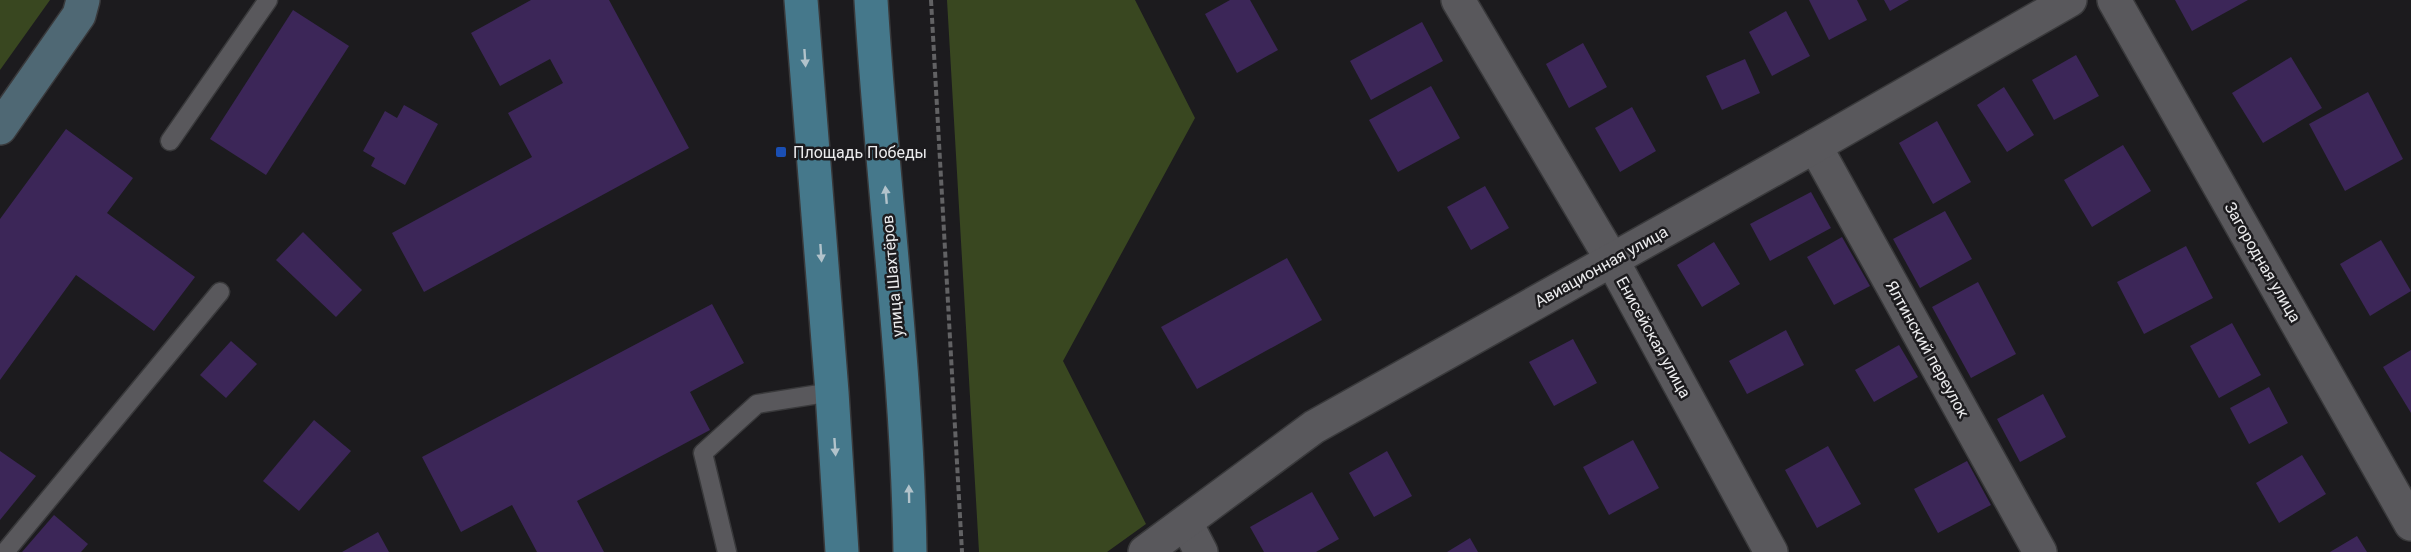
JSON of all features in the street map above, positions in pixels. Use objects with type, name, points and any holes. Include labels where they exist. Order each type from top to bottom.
[{"type":"main road","points":[[801,0],[832,392],[842,552]]},
{"type":"main road","name":"улица Шахтёров","points":[[871,0],[909,469],[910,552]]},
{"type":"street","points":[[0,128],[79,15],[83,0]]},
{"type":"street","name":"Енисейская улица","points":[[1458,0],[1612,260],[1771,552]]},
{"type":"street","name":"Авиационная улица","points":[[1145,552],[1314,427],[2070,0]]},
{"type":"street","name":"Загородная улица","points":[[2114,0],[2411,524]]},
{"type":"street","name":"Ялтинский переулок","points":[[1815,146],[2040,552]]},
{"type":"street","points":[[1186,523],[1201,552]]},
{"type":"lane","points":[[170,141],[268,0]]},
{"type":"lane","points":[[5,552],[220,292]]},
{"type":"lane","points":[[727,552],[703,453],[757,404],[832,392]]},
{"type":"path","points":[[931,0],[962,552]]},
{"type":"green space","points":[[0,0],[50,0],[0,70]]},
{"type":"green space","points":[[947,0],[1135,0],[1195,118],[1063,361],[1146,524],[1107,552],[979,552]]},
{"type":"building","points":[[531,0],[609,0],[689,148],[424,292],[392,233],[532,157],[508,113],[563,83],[550,59],[500,86],[471,33]]},
{"type":"building","points":[[1230,0],[1250,0],[1278,50],[1237,73],[1205,14]]},
{"type":"building","points":[[1809,0],[1857,0],[1867,20],[1829,40]]},
{"type":"building","points":[[1884,0],[1909,0],[1890,11]]},
{"type":"building","points":[[2175,0],[2248,0],[2192,31]]},
{"type":"building","points":[[293,10],[349,46],[266,175],[210,139]]},
{"type":"building","points":[[1786,11],[1810,56],[1772,76],[1749,32]]},
{"type":"building","points":[[1422,22],[1443,61],[1371,100],[1350,61]]},
{"type":"building","points":[[1583,43],[1607,87],[1569,108],[1546,64]]},
{"type":"building","points":[[2076,55],[2099,96],[2054,120],[2032,80]]},
{"type":"building","points":[[2291,57],[2322,108],[2263,143],[2232,93]]},
{"type":"building","points":[[1745,59],[1760,93],[1722,110],[1706,76]]},
{"type":"building","points":[[1431,86],[1460,138],[1398,172],[1369,120]]},
{"type":"building","points":[[2004,87],[2034,135],[2007,152],[1977,105]]},
{"type":"building","points":[[2368,92],[2403,159],[2345,191],[2309,124]]},
{"type":"building","points":[[404,105],[438,124],[405,185],[371,166],[375,158],[363,151],[385,111],[397,118]]},
{"type":"building","points":[[1632,107],[1656,151],[1620,172],[1595,128]]},
{"type":"building","points":[[1937,121],[1971,182],[1933,204],[1899,143]]},
{"type":"building","points":[[66,129],[133,178],[107,213],[195,277],[154,331],[76,275],[0,380],[0,219]]},
{"type":"building","points":[[2123,145],[2151,191],[2092,227],[2064,180]]},
{"type":"building","points":[[1485,186],[1509,228],[1471,250],[1447,207]]},
{"type":"building","points":[[1811,192],[1831,228],[1770,261],[1750,224]]},
{"type":"building","points":[[1945,211],[1972,259],[1920,288],[1893,239]]},
{"type":"building","points":[[303,232],[362,290],[336,317],[276,260]]},
{"type":"building","points":[[1842,237],[1870,286],[1834,305],[1807,257]]},
{"type":"building","points":[[2381,240],[2411,291],[2370,316],[2340,264]]},
{"type":"building","points":[[1714,242],[1740,284],[1702,307],[1677,265]]},
{"type":"building","points":[[2186,246],[2213,298],[2144,334],[2117,282]]},
{"type":"building","points":[[1287,258],[1322,320],[1197,389],[1161,327]]},
{"type":"building","points":[[1978,282],[2016,354],[1971,378],[1932,307]]},
{"type":"building","points":[[712,304],[744,363],[690,392],[710,430],[577,501],[604,552],[537,552],[512,505],[461,532],[422,457]]},
{"type":"building","points":[[2232,323],[2261,375],[2219,398],[2190,346]]},
{"type":"building","points":[[1786,330],[1804,365],[1747,394],[1729,361]]},
{"type":"building","points":[[1573,339],[1597,383],[1554,406],[1529,362]]},
{"type":"building","points":[[231,341],[257,364],[226,398],[200,375]]},
{"type":"building","points":[[1899,345],[1918,377],[1874,402],[1855,370]]},
{"type":"building","points":[[2411,350],[2411,413],[2383,367]]},
{"type":"building","points":[[2269,387],[2288,423],[2249,444],[2230,408]]},
{"type":"building","points":[[2043,394],[2066,437],[2020,462],[1997,419]]},
{"type":"building","points":[[314,420],[351,451],[299,511],[263,481]]},
{"type":"building","points":[[1633,440],[1659,488],[1609,515],[1583,467]]},
{"type":"building","points":[[1828,446],[1861,504],[1817,528],[1785,470]]},
{"type":"building","points":[[0,451],[36,476],[0,520]]},
{"type":"building","points":[[1387,451],[1412,496],[1374,517],[1349,473]]},
{"type":"building","points":[[2302,455],[2326,494],[2279,523],[2256,483]]},
{"type":"building","points":[[1967,461],[1991,505],[1938,533],[1914,489]]},
{"type":"building","points":[[1312,492],[1339,539],[1316,552],[1264,552],[1250,527]]},
{"type":"building","points":[[54,515],[88,544],[81,552],[22,552]]},
{"type":"building","points":[[378,532],[389,552],[342,552]]},
{"type":"building","points":[[2357,536],[2367,552],[2330,552]]},
{"type":"building","points":[[1470,538],[1478,552],[1447,552]]},
{"type":"place","name":"Площадь Победы","points":[[781,152]]}]
